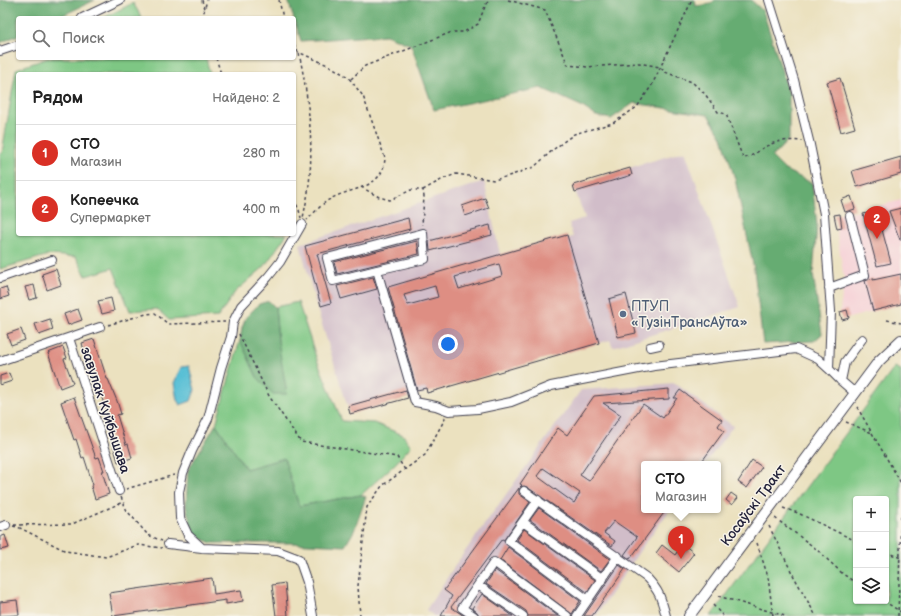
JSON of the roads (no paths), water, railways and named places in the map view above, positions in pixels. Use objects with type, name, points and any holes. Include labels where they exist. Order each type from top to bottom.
[{"type":"main road","name":"Косаўскі Тракт","points":[[689,616],[879,362],[900,344]]},
{"type":"street","points":[[86,16],[120,0]]},
{"type":"street","points":[[769,0],[794,80],[810,142],[824,214],[831,311],[829,369]]},
{"type":"street","points":[[0,51],[16,46]]},
{"type":"street","points":[[829,288],[865,276],[850,216]]},
{"type":"street","points":[[296,234],[302,224]]},
{"type":"street","points":[[422,233],[425,259],[377,270],[333,282],[327,258],[422,233]]},
{"type":"street","points":[[202,548],[188,535],[180,518],[179,492],[183,473],[208,419],[221,368],[231,337],[233,322],[241,306],[280,262],[295,236]]},
{"type":"street","points":[[0,278],[52,260]]},
{"type":"street","points":[[377,270],[416,402],[449,410],[478,409],[511,402],[551,386],[654,366],[796,349],[818,359],[840,381],[855,393]]},
{"type":"street","name":"завулак Куйбышава","points":[[0,361],[100,327]]},
{"type":"street","name":"завулак Куйбышава","points":[[69,338],[119,491]]},
{"type":"street","points":[[840,381],[845,362],[862,339]]},
{"type":"street","points":[[650,347],[659,345]]},
{"type":"street","points":[[524,491],[618,556],[647,578],[656,588],[666,616]]},
{"type":"street","points":[[538,500],[509,541],[588,600]]},
{"type":"street","points":[[523,522],[603,579]]},
{"type":"street","points":[[167,546],[278,550],[299,559],[307,582],[313,616]]},
{"type":"street","points":[[577,616],[618,556]]},
{"type":"street","points":[[474,616],[462,608],[494,562],[567,616]]},
{"type":"street","points":[[478,585],[523,616]]},
{"type":"water","points":[[189,366],[195,390],[191,401],[180,405],[177,400],[174,383],[181,367]]},
{"type":"place","name":"Копеечка","points":[[877,239]]},
{"type":"place","name":"ПТУП «ТузінТрансАўта»","points":[[623,314]]},
{"type":"place","name":"СТО","points":[[681,559]]}]
